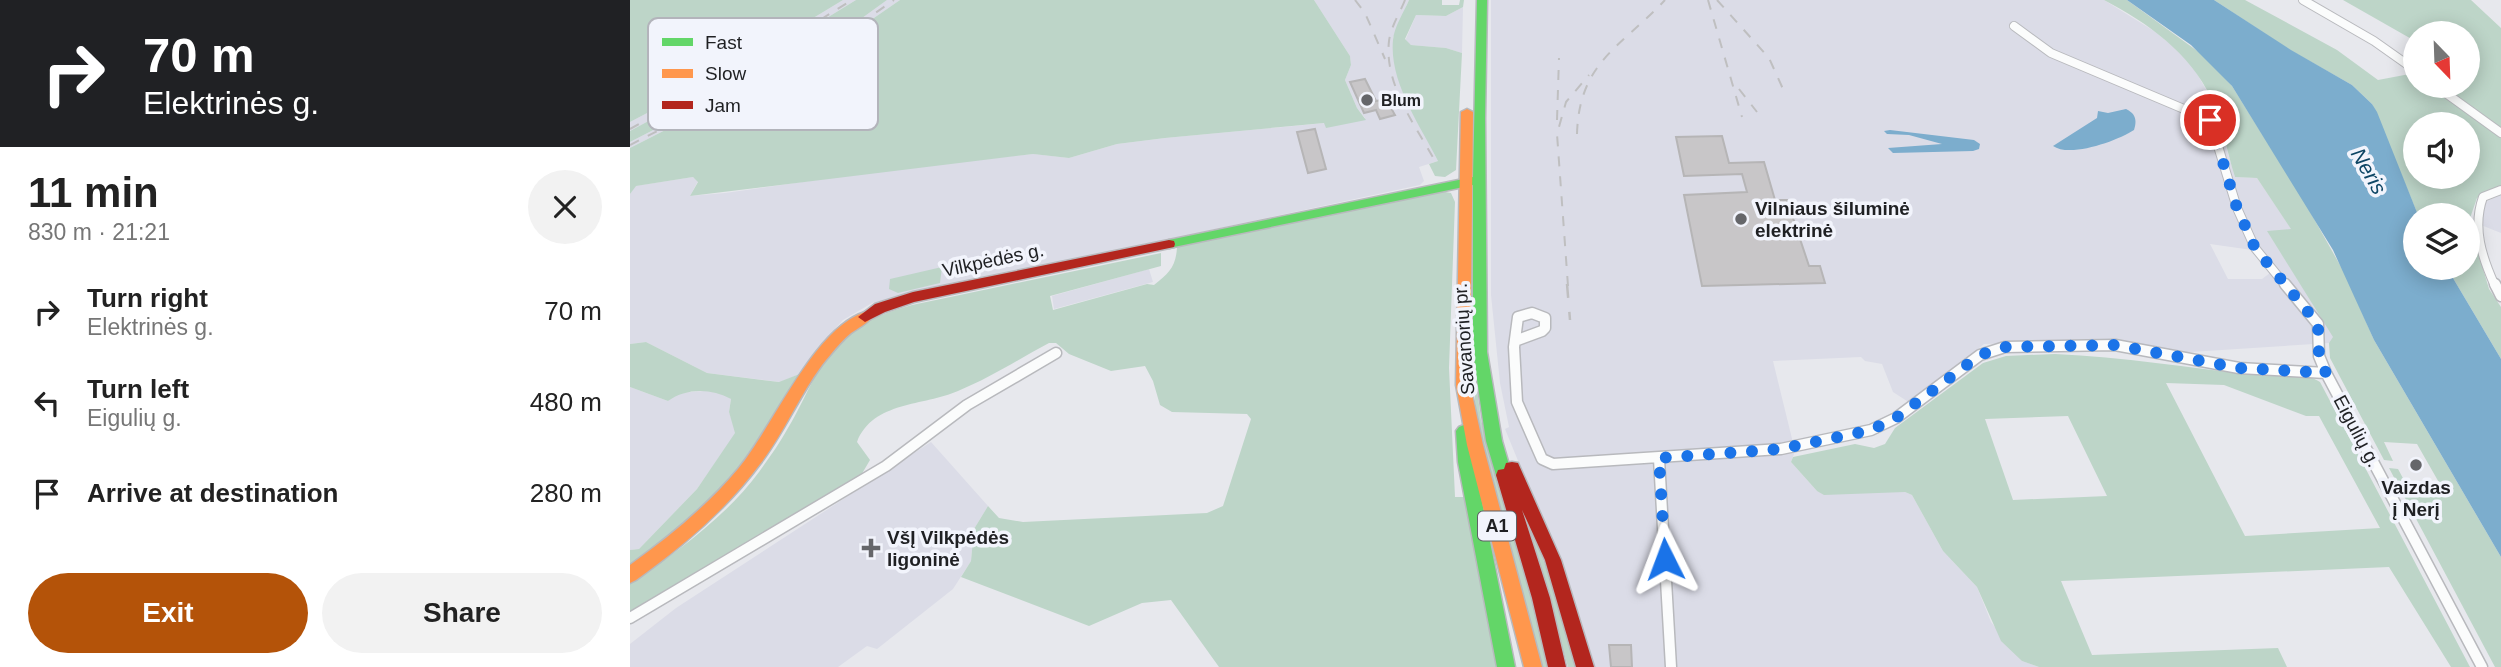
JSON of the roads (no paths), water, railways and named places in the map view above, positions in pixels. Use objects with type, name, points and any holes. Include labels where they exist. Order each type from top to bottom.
[{"type":"main road","name":"Savanorių pr.","points":[[1471,0],[1472,181],[1480,352],[1494,441],[1541,598],[1557,667]]},
{"type":"main road","name":"Savanorių pr.","points":[[1482,0],[1462,385],[1533,667]]},
{"type":"main road","name":"Vilkpėdės g.","points":[[630,575],[677,540],[720,500],[757,457],[829,343],[855,320],[878,307],[913,297],[1472,181]]},
{"type":"main road","points":[[1462,385],[1466,462],[1506,667]]},
{"type":"main road","points":[[1490,420],[1553,560],[1585,667]]},
{"type":"street","points":[[2303,0],[2374,41],[2403,62]]},
{"type":"street","name":"Eigulių g.","points":[[2014,26],[2050,53],[2210,120],[2237,208],[2255,248],[2318,324],[2319,356],[2326,373],[2482,667]]},
{"type":"street","points":[[2453,98],[2501,133]]},
{"type":"street","points":[[2497,191],[2483,197],[2478,206],[2477,229],[2501,296]]},
{"type":"street","points":[[1516,341],[1517,402],[1527,429],[1546,463],[1790,448],[1871,430],[1896,418],[1980,355],[2005,347],[2115,345],[2239,368],[2326,373]]},
{"type":"street","points":[[630,618],[886,466],[945,421],[1056,353]]},
{"type":"street","points":[[1659,458],[1671,667]]},
{"type":"water","name":"Neris","points":[[2127,0],[2214,0],[2291,50],[2352,85],[2377,112],[2403,177],[2403,189],[2408,189],[2413,203],[2403,203],[2403,280],[2454,280],[2501,359],[2501,557],[2374,340],[2333,250],[2232,86],[2191,45]]},
{"type":"water","points":[[2126,109],[2134,115],[2134,130],[2105,143],[2082,149],[2070,150],[2053,146],[2097,118],[2098,111],[2108,113]]},
{"type":"water","points":[[1884,131],[1974,140],[1980,144],[1979,149],[1973,151],[1893,153],[1888,148],[1942,144],[1909,135],[1887,134]]},
{"type":"railway","points":[[823,18],[852,0]]},
{"type":"railway","points":[[868,18],[894,0]]},
{"type":"railway","points":[[1355,0],[1365,13],[1385,59]]},
{"type":"railway","points":[[1405,0],[1389,41],[1391,73],[1410,119],[1435,161]]},
{"type":"railway","points":[[1577,134],[1585,89],[1594,72],[1618,44],[1665,0]]},
{"type":"railway","points":[[1708,0],[1742,117]]},
{"type":"railway","points":[[1717,0],[1769,58],[1783,89]]},
{"type":"railway","points":[[1557,120],[1559,58]]},
{"type":"railway","points":[[1568,286],[1557,134],[1566,102],[1589,75]]},
{"type":"railway","points":[[1739,89],[1757,112]]},
{"type":"railway","points":[[630,129],[648,119]]},
{"type":"railway","points":[[630,145],[659,130]]},
{"type":"railway","points":[[1567,284],[1570,320]]},
{"type":"place","name":"Blum","points":[[1367,100]]},
{"type":"place","name":"Vilniaus šiluminė elektrinė","points":[[1741,219]]},
{"type":"place","name":"Vaizdas į Nerį","points":[[2416,465]]},
{"type":"place","name":"VšĮ Vilkpėdės ligoninė","points":[[871,548]]}]
